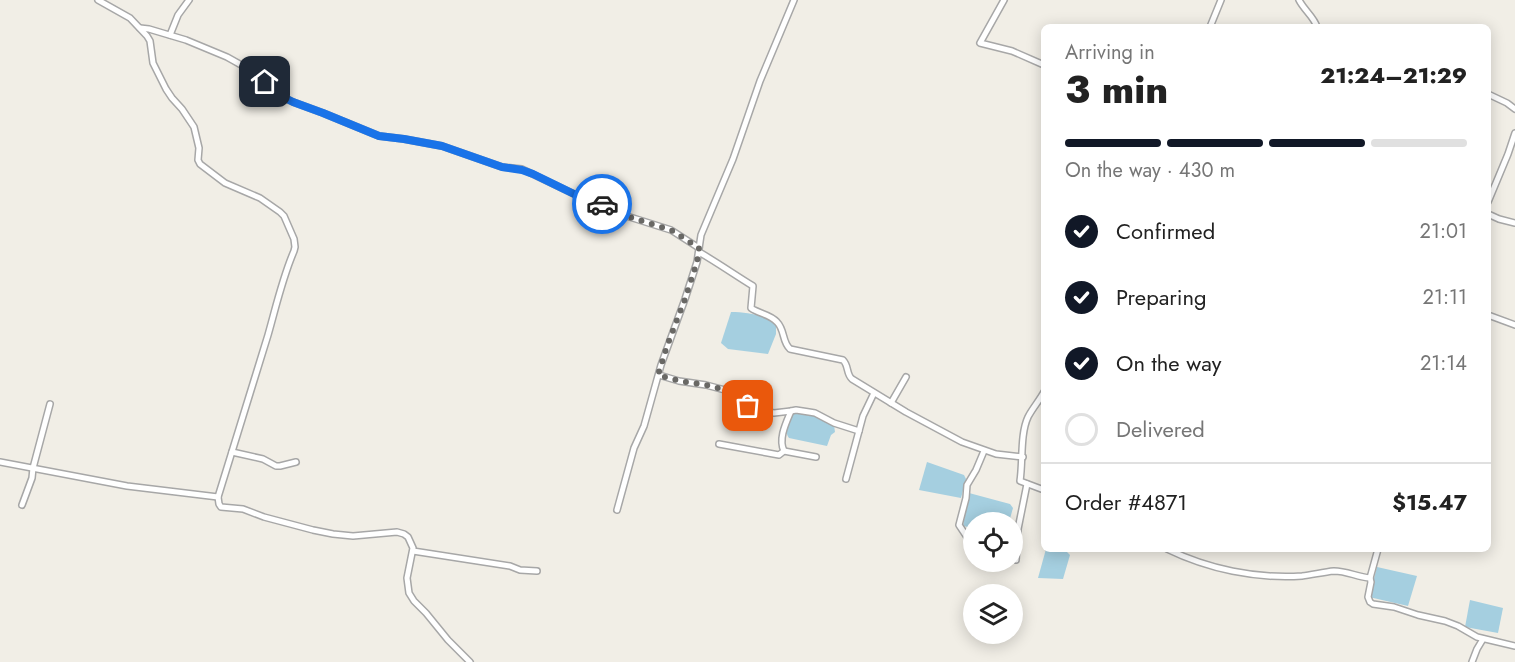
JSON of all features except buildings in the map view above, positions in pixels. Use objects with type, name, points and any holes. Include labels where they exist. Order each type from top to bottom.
[{"type":"street","points":[[98,0],[130,18],[150,40],[153,63],[166,89],[194,127],[200,164],[225,183],[260,198],[274,207],[284,216],[294,239],[294,251],[218,497],[219,504],[221,507],[235,507],[314,530],[352,536],[400,532],[408,537],[413,551],[406,578],[409,592],[414,601],[470,662]]},
{"type":"street","points":[[170,35],[178,15],[189,0]]},
{"type":"street","points":[[617,510],[634,448],[644,426],[667,346],[685,299],[701,235],[733,159],[760,81],[794,0]]},
{"type":"street","points":[[1004,0],[981,43],[1012,51],[1041,64]]},
{"type":"street","points":[[1211,24],[1221,0]]},
{"type":"street","points":[[1299,0],[1316,24]]},
{"type":"street","points":[[140,28],[203,46],[252,70],[281,96],[379,136],[442,146],[502,167],[522,170],[574,194],[598,201],[614,212],[671,230],[738,278],[753,286],[751,308],[778,323],[782,328],[785,344],[790,349],[843,360],[846,363],[849,377],[962,442],[996,454],[1023,457]]},
{"type":"street","points":[[1491,95],[1515,109]]},
{"type":"street","points":[[1491,195],[1515,133]]},
{"type":"street","points":[[1491,215],[1515,223]]},
{"type":"street","points":[[1491,316],[1515,325]]},
{"type":"street","points":[[658,375],[725,390],[753,409],[774,413],[796,410],[815,413],[834,423],[859,431]]},
{"type":"street","points":[[891,403],[906,377]]},
{"type":"street","points":[[846,479],[859,431],[874,393]]},
{"type":"street","points":[[1041,397],[1027,420],[1020,481],[1041,489]]},
{"type":"street","points":[[22,505],[32,478],[50,404]]},
{"type":"street","points":[[784,451],[781,446],[784,428],[791,411]]},
{"type":"street","points":[[719,444],[779,455],[784,451],[816,457]]},
{"type":"street","points":[[963,531],[959,525],[967,485],[984,451]]},
{"type":"street","points":[[232,452],[263,459],[276,466],[296,462]]},
{"type":"street","points":[[0,462],[127,486],[218,497]]},
{"type":"street","points":[[1022,512],[1027,484]]},
{"type":"street","points":[[413,551],[537,571]]},
{"type":"street","points":[[1174,552],[1205,565],[1242,572],[1300,576],[1334,571],[1370,579]]},
{"type":"street","points":[[1377,552],[1370,579],[1368,597],[1370,602],[1445,621],[1483,639],[1515,646]]},
{"type":"street","points":[[1472,662],[1483,639]]},
{"type":"water","points":[[731,312],[755,315],[776,324],[776,334],[768,354],[728,349],[721,343]]},
{"type":"water","points":[[794,412],[814,414],[834,425],[835,432],[831,435],[827,446],[789,438],[787,428]]},
{"type":"water","points":[[927,462],[964,475],[966,479],[961,498],[919,490]]},
{"type":"water","points":[[969,493],[1010,504],[1013,508],[1012,512],[966,512]]},
{"type":"water","points":[[1045,552],[1067,552],[1070,555],[1063,579],[1038,578]]},
{"type":"water","points":[[1377,567],[1417,576],[1408,606],[1369,597]]},
{"type":"water","points":[[1470,600],[1503,608],[1498,633],[1465,627]]},
{"type":"way so far","points":[[602,204],[614,212],[671,230],[699,248],[697,262],[680,315],[658,375],[725,390],[748,406]]},
{"type":"route","points":[[265,82],[281,96],[293,102],[379,136],[442,146],[502,167],[522,170],[602,204]]}]
